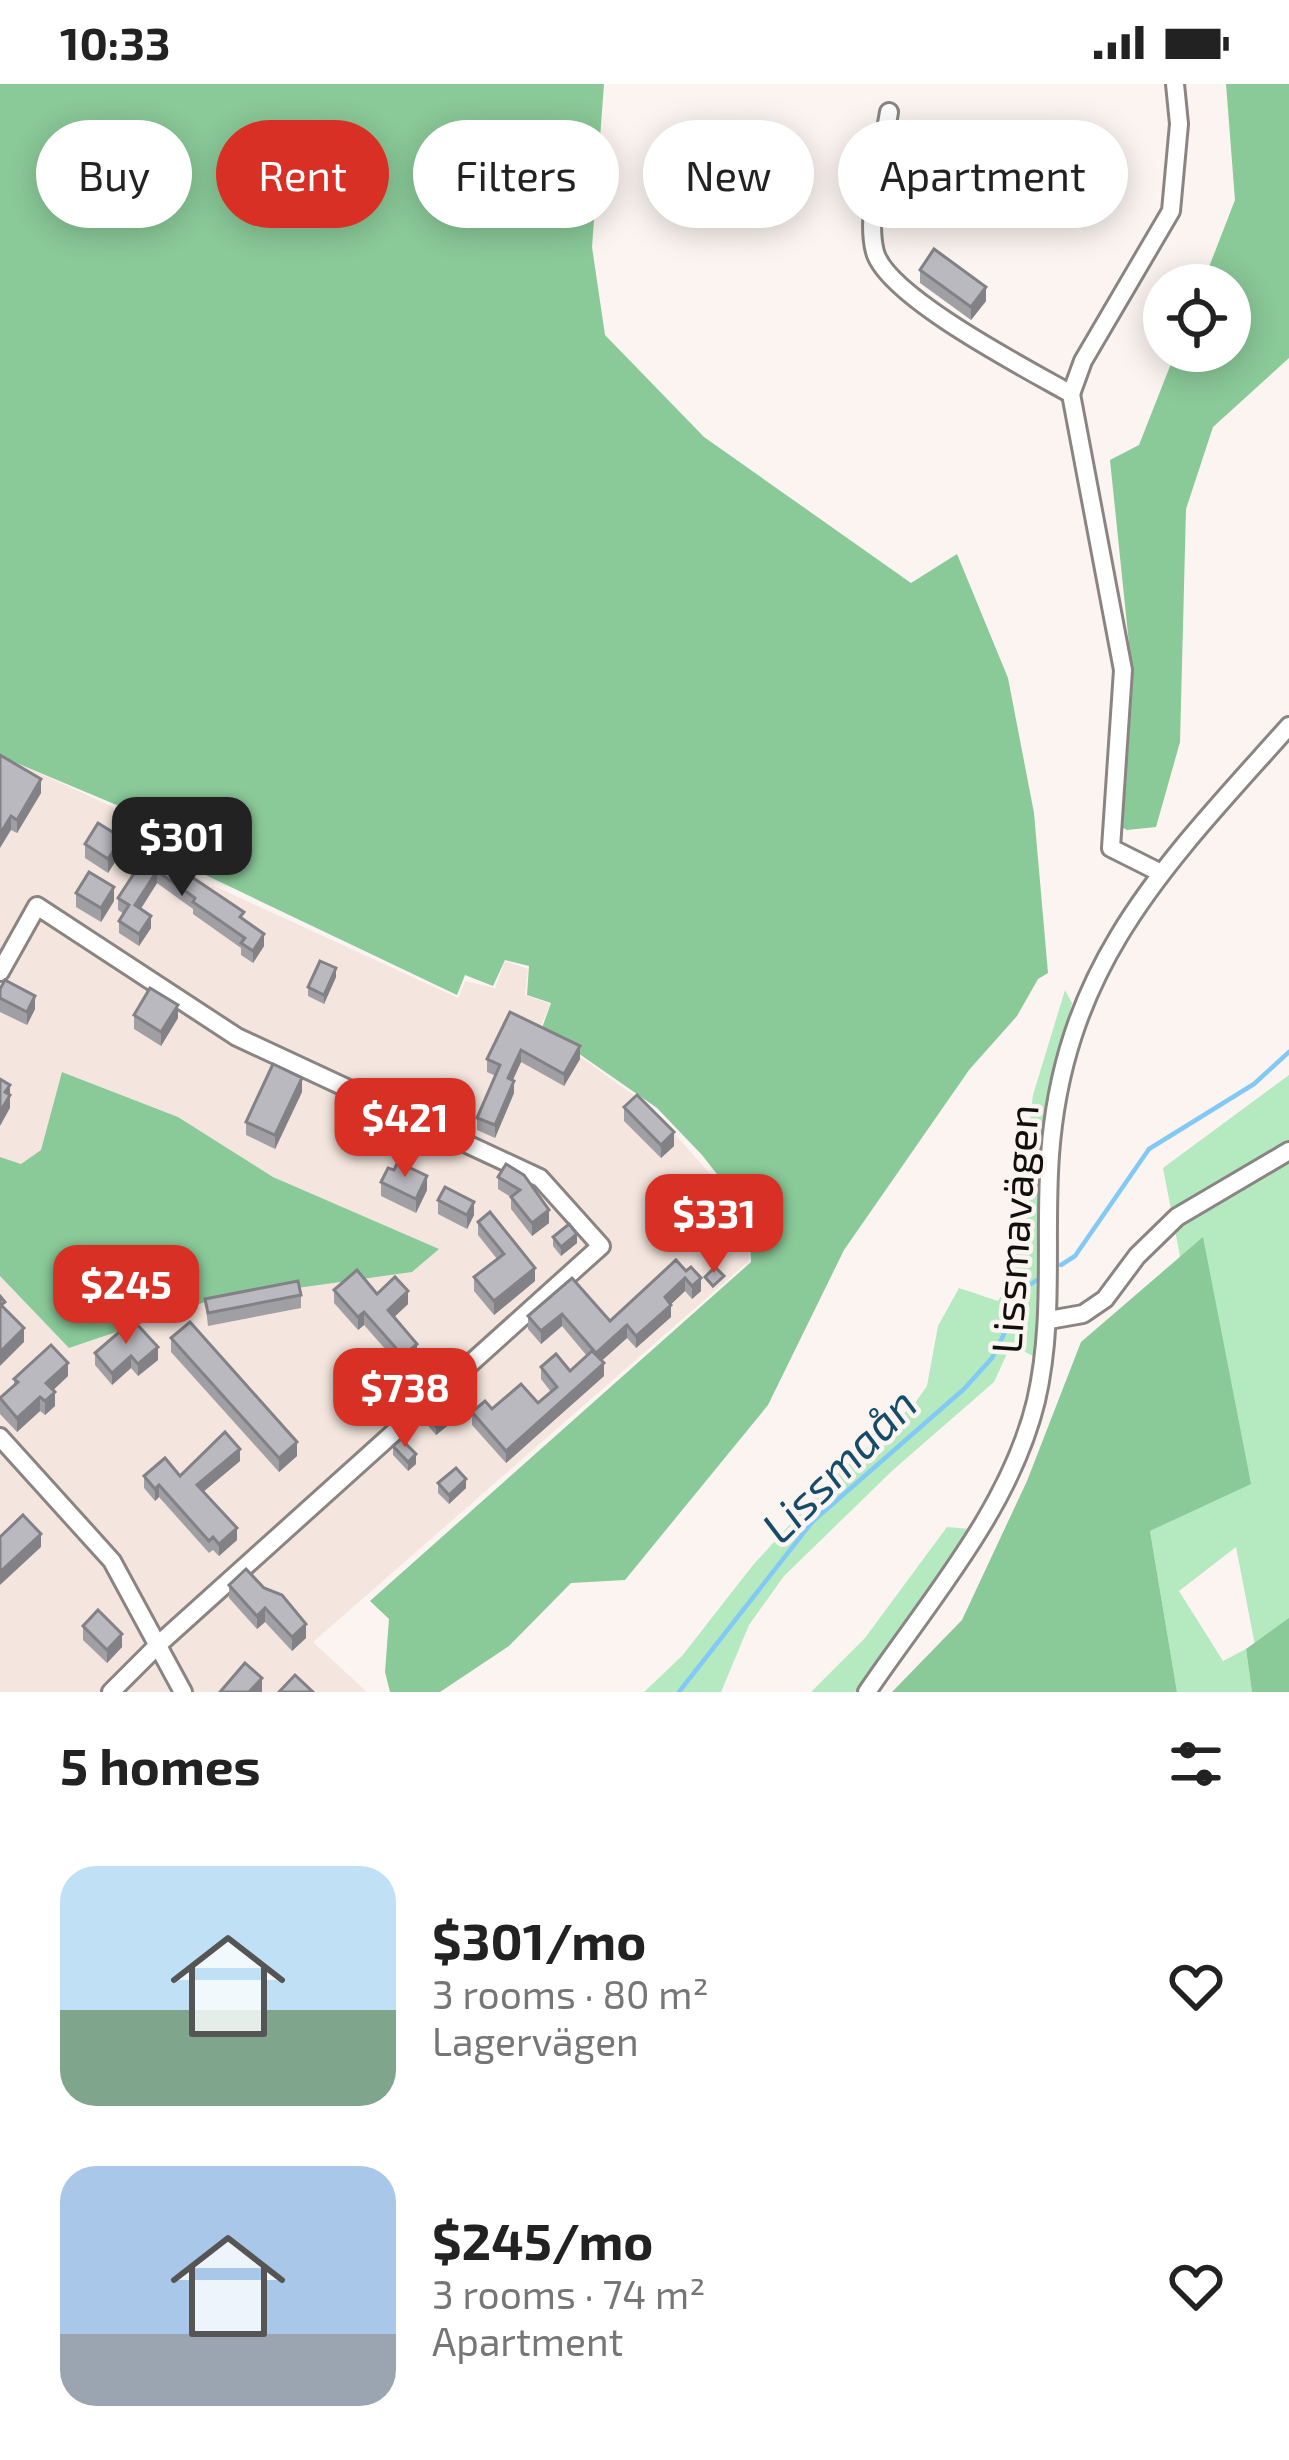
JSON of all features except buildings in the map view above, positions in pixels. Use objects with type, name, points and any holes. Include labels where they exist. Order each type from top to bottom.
[{"type":"street","points":[[1159,872],[1111,848],[1123,670],[1071,394],[1083,361],[1171,212],[1179,124],[1175,84]]},
{"type":"street","points":[[889,112],[872,224],[875,256],[897,284],[963,331],[1071,394]]},
{"type":"street","name":"Lissmavägen","points":[[867,1692],[976,1532],[1012,1467],[1036,1402],[1049,1320],[1050,1156],[1058,1092],[1090,986],[1110,946],[1159,872],[1289,726]]},
{"type":"street","points":[[0,972],[37,906],[237,1037],[540,1178],[601,1246],[111,1692]]},
{"type":"street","points":[[1049,1320],[1083,1314],[1105,1299],[1137,1256],[1177,1217],[1289,1151]]},
{"type":"street","points":[[0,1437],[112,1561],[183,1692]]},
{"type":"shaded area","points":[[0,755],[111,806],[149,856],[458,998],[465,981],[495,988],[505,961],[528,969],[525,995],[550,1004],[540,1028],[652,1108],[746,1215],[749,1261],[313,1642],[367,1692],[0,1692],[0,1276],[69,1348],[211,1300],[438,1249],[273,1177],[178,1117],[63,1072],[42,1150],[21,1164],[0,1157]]},
{"type":"green space","points":[[0,84],[604,84],[601,120],[413,120],[413,228],[593,228],[605,335],[704,437],[911,583],[957,554],[1008,678],[1034,813],[1048,973],[1038,979],[1017,1016],[969,1070],[844,1250],[768,1405],[625,1580],[571,1583],[509,1646],[440,1692],[390,1692],[385,1672],[389,1619],[370,1601],[751,1262],[749,1215],[657,1108],[542,1028],[551,1003],[527,995],[529,966],[505,960],[493,986],[465,975],[457,995],[151,849],[119,806],[0,756]]},
{"type":"green space","points":[[1226,84],[1289,84],[1289,358],[1213,427],[1186,509],[1180,742],[1156,827],[1127,830],[1118,825],[1132,673],[1110,460],[1139,445],[1168,372],[1251,372],[1251,264],[1210,264],[1235,200]]},
{"type":"green space","points":[[1065,990],[1072,1003],[1048,1108],[1039,1187],[1041,1262],[1035,1357],[1011,1345],[994,1382],[893,1470],[784,1576],[749,1625],[721,1692],[644,1692],[682,1656],[753,1565],[826,1485],[915,1403],[927,1386],[938,1326],[959,1288],[998,1301],[1010,1281],[1019,1241],[1033,1095]]},
{"type":"green space","points":[[62,1072],[178,1117],[273,1177],[439,1249],[412,1272],[211,1300],[69,1348],[0,1276],[0,1157],[21,1164],[41,1150]]},
{"type":"green space","points":[[1289,1075],[1289,1692],[1264,1692],[1236,1547],[1179,1591],[1223,1661],[1246,1649],[1252,1692],[1177,1692],[1150,1531],[1226,1495],[1163,1168]]},
{"type":"green space","points":[[1203,1237],[1251,1484],[1150,1531],[1177,1692],[892,1692],[962,1620],[1027,1481],[1081,1342]]},
{"type":"green space","points":[[947,1527],[970,1529],[855,1692],[811,1692],[865,1638]]},
{"type":"green space","points":[[1289,1618],[1289,1692],[1252,1692],[1246,1649]]},
{"type":"waterway","name":"Lissmaån","points":[[1061,1265],[1075,1256],[1149,1149],[1254,1084],[1289,1052]]},
{"type":"waterway","name":"Lissmaån","points":[[679,1692],[812,1522],[964,1389],[992,1358],[1028,1286],[1037,1280]]}]
